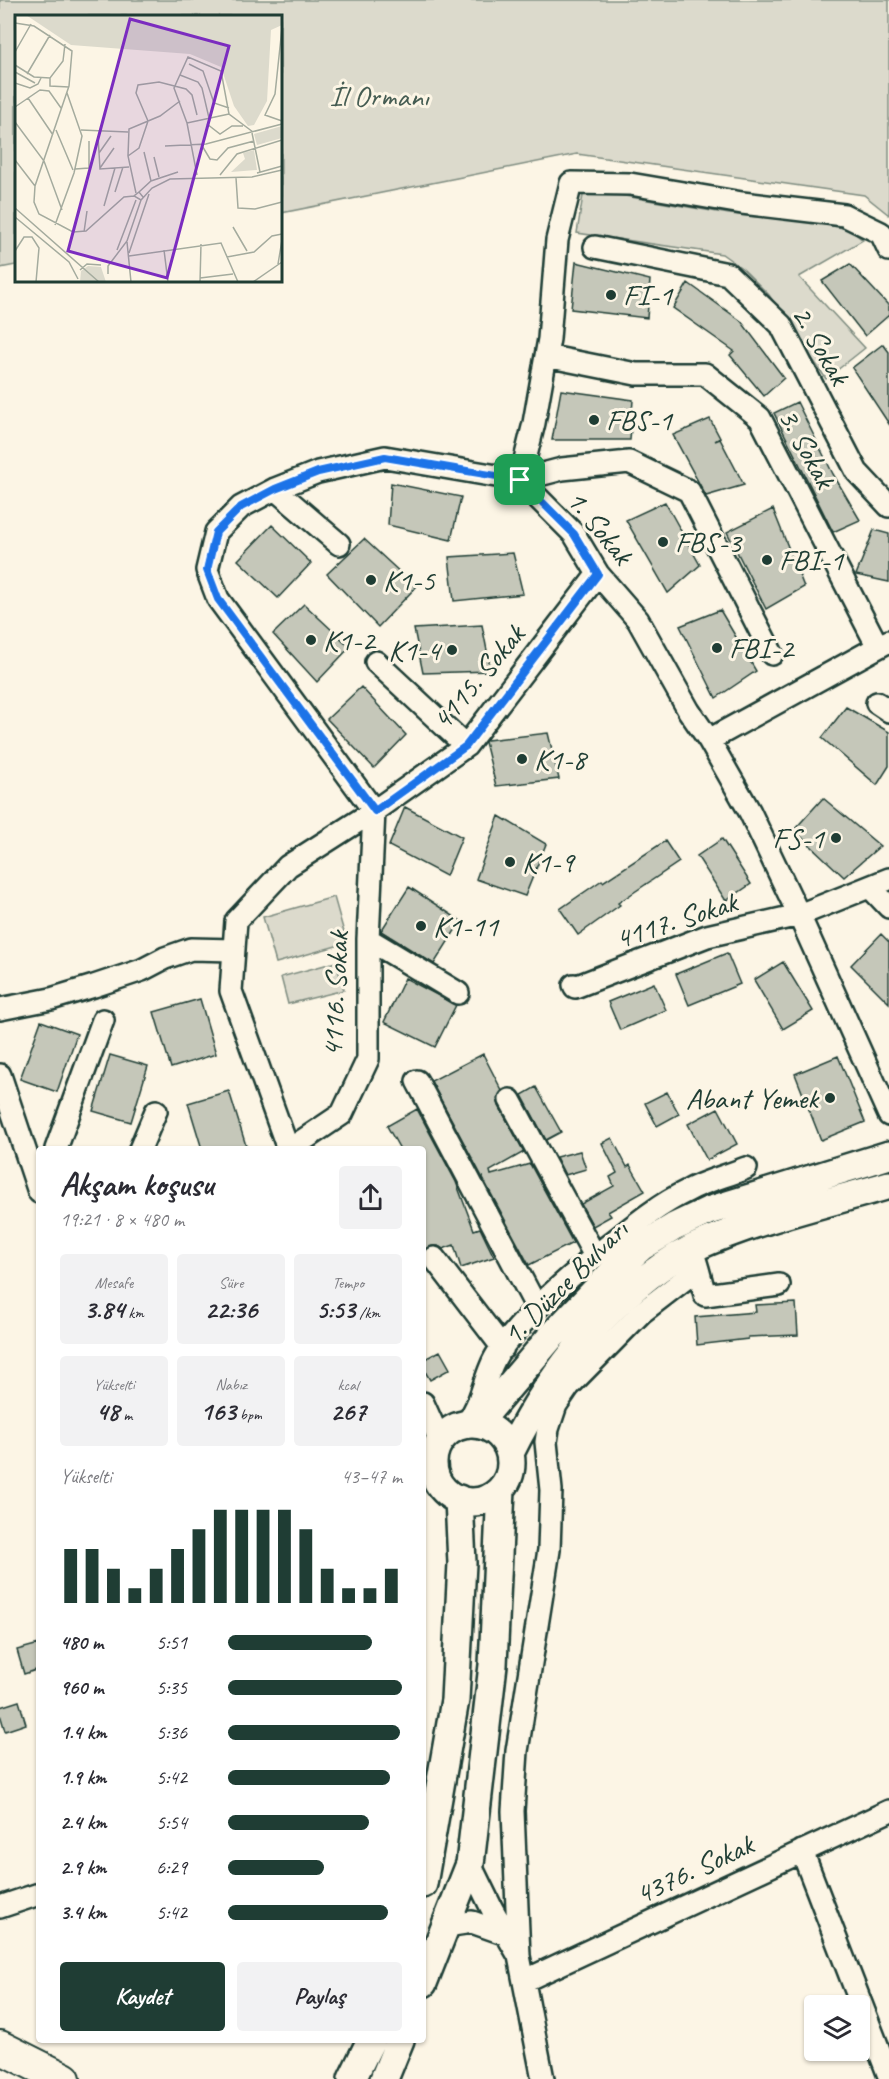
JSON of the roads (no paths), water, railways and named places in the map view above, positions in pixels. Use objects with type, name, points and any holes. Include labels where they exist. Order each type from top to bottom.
[{"type":"highway","points":[[0,2047],[64,2079]]},
{"type":"main road","name":"1. Düzce Bulvarı","points":[[471,1424],[616,1269],[641,1248],[674,1227],[708,1211],[889,1155]]},
{"type":"main road","name":"1. Düzce Bulvarı","points":[[510,1454],[522,1429],[566,1361],[599,1323],[659,1268],[695,1259],[733,1231],[889,1185]]},
{"type":"main road","points":[[471,1424],[487,1426],[498,1433],[506,1442],[510,1454],[511,1466],[508,1478],[501,1489],[491,1497],[466,1502],[443,1489],[436,1478],[432,1458],[456,1427],[471,1424]]},
{"type":"main road","points":[[426,1976],[470,1864],[493,1665],[501,1489]]},
{"type":"main road","points":[[426,1867],[455,1700],[462,1572],[459,1499]]},
{"type":"main road","points":[[352,2079],[370,2043]]},
{"type":"main road","points":[[384,2079],[399,2043]]},
{"type":"street","points":[[520,480],[534,423],[549,339],[557,240],[572,183],[630,184],[742,203],[844,215],[881,233],[889,250]]},
{"type":"street","name":"2. Sokak","points":[[596,247],[728,274],[780,325],[857,472],[889,506]]},
{"type":"street","name":"3. Sokak","points":[[546,356],[636,374],[705,374],[760,418],[883,644]]},
{"type":"street","points":[[375,811],[218,599],[207,570],[216,532],[241,507],[275,489],[318,472],[385,457],[520,480],[562,469],[629,462],[689,491],[771,654]]},
{"type":"street","name":"1. Sokak","points":[[520,480],[574,534],[598,574],[638,620],[689,711],[709,740],[750,812],[889,1114]]},
{"type":"street","points":[[275,489],[339,544]]},
{"type":"street","name":"4115. Sokak","points":[[288,1146],[231,992],[236,921],[288,866],[375,811],[466,746],[598,574]]},
{"type":"street","points":[[709,740],[883,644]]},
{"type":"street","points":[[376,662],[466,746]]},
{"type":"street","name":"4116. Sokak","points":[[294,1146],[342,1114],[368,1059],[368,939],[375,811]]},
{"type":"street","points":[[879,883],[889,907]]},
{"type":"street","name":"4117. Sokak","points":[[574,985],[575,987],[706,936],[799,915],[879,883]]},
{"type":"street","points":[[368,939],[458,993]]},
{"type":"street","points":[[0,1009],[51,999],[94,986],[142,970],[165,958],[191,949],[234,950]]},
{"type":"street","points":[[57,1146],[103,1020]]},
{"type":"street","points":[[0,1075],[36,1183]]},
{"type":"street","points":[[417,1081],[537,1308]]},
{"type":"street","points":[[510,1100],[595,1256]]},
{"type":"street","points":[[141,1146],[156,1111]]},
{"type":"street","points":[[471,1424],[484,1380],[503,1347],[537,1308],[595,1256],[640,1220],[687,1191],[746,1168]]},
{"type":"street","points":[[434,1258],[503,1347]]},
{"type":"street","points":[[543,2079],[519,1956],[513,1811],[517,1751],[549,1550],[551,1490],[546,1442],[548,1429],[556,1406],[577,1377],[695,1259],[705,1295],[779,1285]]},
{"type":"street","points":[[426,1421],[432,1458]]},
{"type":"street","name":"4376. Sokak","points":[[524,1981],[889,1811]]},
{"type":"street","points":[[802,1851],[889,2076]]},
{"type":"street","points":[[470,1864],[519,1956]]},
{"type":"street","points":[[0,1907],[36,1895]]},
{"type":"street","points":[[446,1926],[472,1922],[506,1934]]},
{"type":"place","name":"FI-1","points":[[611,295]]},
{"type":"place","name":"FBS-1","points":[[594,420]]},
{"type":"place","name":"FBS-3","points":[[663,542]]},
{"type":"place","name":"FBI-1","points":[[767,560]]},
{"type":"place","name":"K1-5","points":[[371,580]]},
{"type":"place","name":"K1-2","points":[[311,640]]},
{"type":"place","name":"FBI-2","points":[[717,648]]},
{"type":"place","name":"K1-4","points":[[452,650]]},
{"type":"place","name":"K1-8","points":[[522,759]]},
{"type":"place","name":"FS-1","points":[[836,838]]},
{"type":"place","name":"K1-9","points":[[510,862]]},
{"type":"place","name":"K1-11","points":[[421,926]]},
{"type":"place","name":"Abant Yemek","points":[[830,1098]]},
{"type":"park label","name":"İl Ormanı","points":[[379,96]]}]
